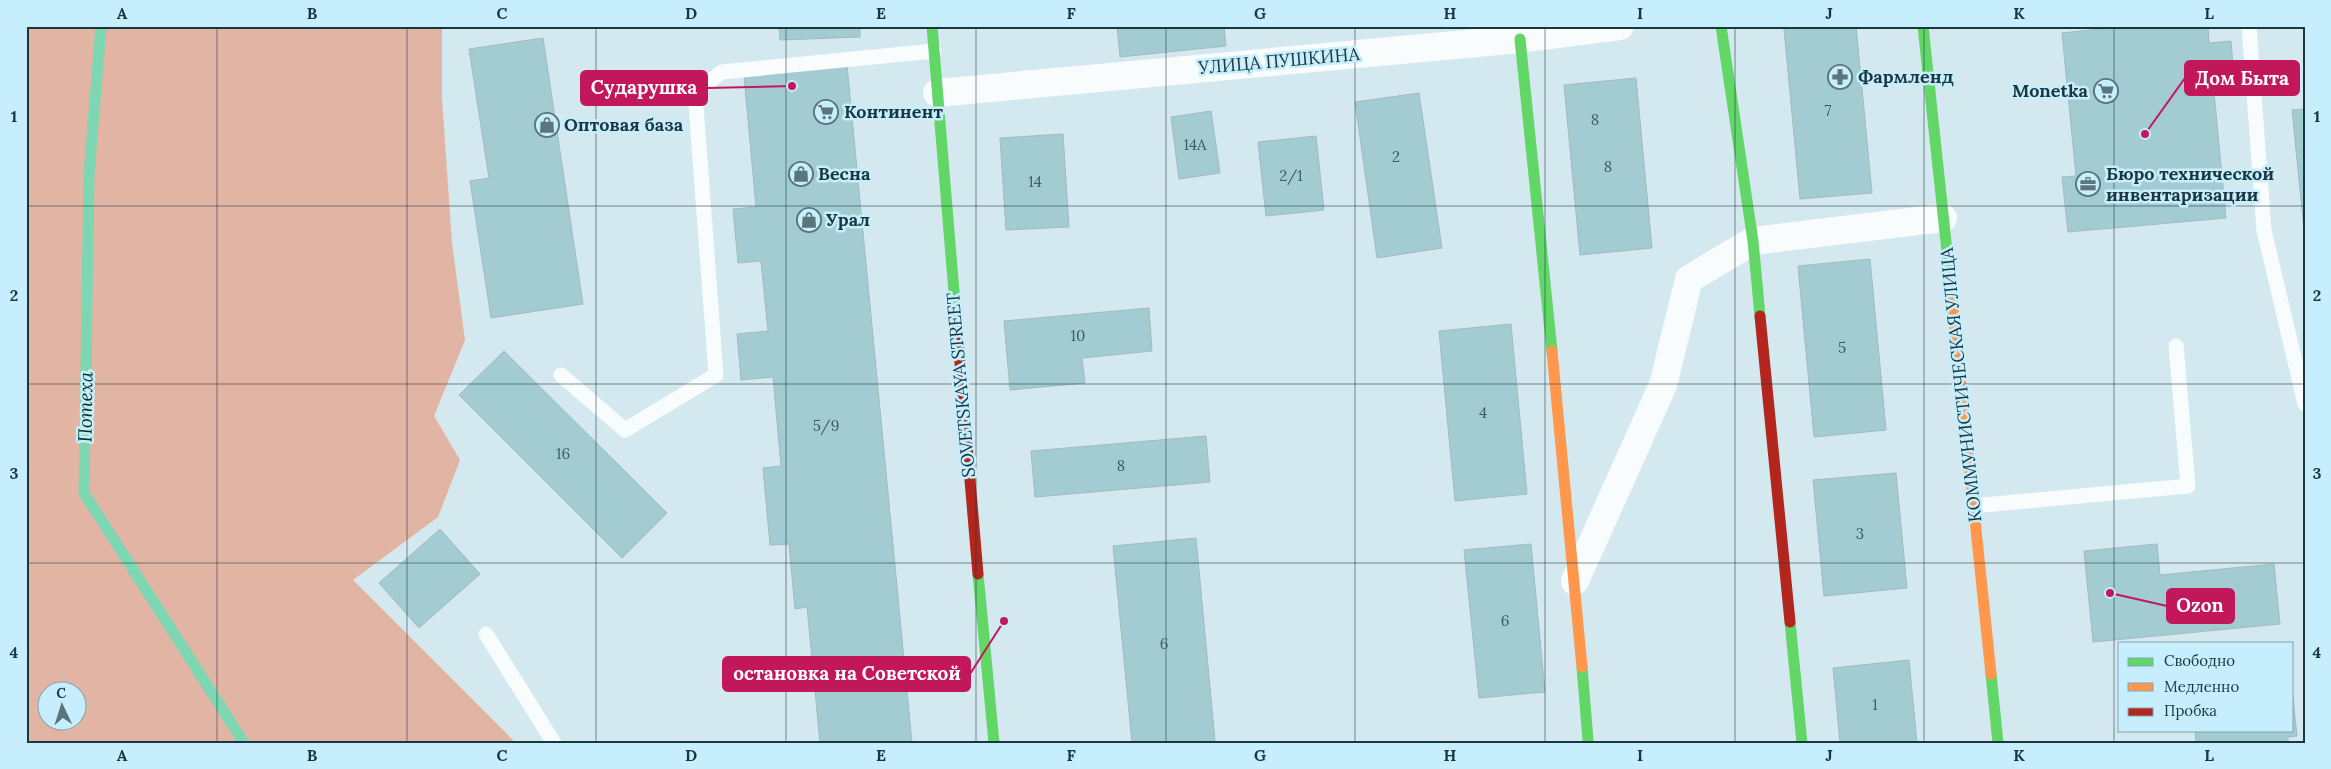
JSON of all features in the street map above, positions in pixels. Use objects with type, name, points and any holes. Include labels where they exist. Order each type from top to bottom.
[{"type":"street","name":"SOVETSKAYA STREET","points":[[932,26],[972,518],[994,743]]},
{"type":"street","name":"УЛИЦА ПУШКИНА","points":[[937,93],[1520,39],[1620,26]]},
{"type":"street","points":[[1721,26],[1753,241],[1802,743]]},
{"type":"street","name":"КОММУНИСТИЧЕСКАЯ УЛИЦА","points":[[1923,26],[1998,743]]},
{"type":"street","points":[[1520,39],[1576,581],[1588,740]]},
{"type":"street","points":[[1576,581],[1663,385],[1690,279],[1753,241],[1943,218]]},
{"type":"lane","points":[[2249,26],[2264,230],[2300,355],[2305,404]]},
{"type":"lane","points":[[562,375],[625,430],[716,375],[695,92],[722,72],[934,51]]},
{"type":"lane","points":[[1973,506],[2188,486],[2176,346]]},
{"type":"lane","points":[[486,634],[554,743]]},
{"type":"shaded area","points":[[26,26],[442,26],[442,98],[452,243],[465,340],[434,416],[460,460],[438,517],[353,580],[513,740],[512,743],[26,743]]},
{"type":"building","points":[[779,26],[860,26],[860,37],[780,40]]},
{"type":"building","points":[[1117,26],[1224,26],[1226,46],[1120,57]]},
{"type":"building","points":[[1814,26],[1856,26],[1872,193],[1800,199],[1784,29]]},
{"type":"building","points":[[2128,26],[2208,26],[2209,43],[2231,41],[2235,91],[2214,92],[2226,218],[2068,232],[2062,177],[2076,176],[2062,33]]},
{"type":"building","points":[[543,38],[583,304],[491,318],[470,181],[489,178],[469,49]]},
{"type":"building","points":[[847,65],[912,743],[820,743],[807,607],[795,609],[789,544],[770,545],[763,468],[781,466],[773,377],[741,380],[737,334],[768,331],[761,261],[738,263],[733,209],[756,207],[744,76]]},
{"type":"building","points":[[1636,78],[1652,248],[1580,255],[1564,85]]},
{"type":"building","points":[[1419,93],[1442,248],[1377,258],[1355,102]]},
{"type":"building","points":[[2305,109],[2305,239],[2292,110]]},
{"type":"building","points":[[1211,111],[1220,173],[1179,179],[1171,117]]},
{"type":"building","points":[[1063,134],[1069,227],[1006,230],[1000,138]]},
{"type":"building","points":[[1316,136],[1324,210],[1266,216],[1258,142]]},
{"type":"building","points":[[1870,259],[1886,430],[1814,437],[1798,266]]},
{"type":"building","points":[[1149,308],[1152,351],[1082,358],[1085,383],[1010,390],[1004,321]]},
{"type":"building","points":[[1511,324],[1527,494],[1455,501],[1439,331]]},
{"type":"building","points":[[504,351],[667,513],[622,558],[459,395]]},
{"type":"building","points":[[1206,436],[1210,482],[1035,497],[1031,451]]},
{"type":"building","points":[[1896,473],[1907,588],[1824,596],[1813,480]]},
{"type":"building","points":[[440,529],[480,574],[419,628],[379,583]]},
{"type":"building","points":[[1196,538],[1215,741],[1132,743],[1113,546]]},
{"type":"building","points":[[1531,544],[1545,692],[1479,698],[1464,550]]},
{"type":"building","points":[[2157,544],[2160,575],[2274,564],[2280,624],[2093,642],[2084,551]]},
{"type":"building","points":[[1909,660],[1917,743],[1840,743],[1833,668]]},
{"type":"building","points":[[2294,708],[2297,736],[2288,737],[2288,743],[2196,743],[2195,732],[2294,732]]},
{"type":"waterway","name":"Потеха","points":[[101,26],[89,175],[84,493],[244,743]]},
{"type":"traffic: fast","points":[[932,26],[956,316]]},
{"type":"traffic: fast","points":[[1721,26],[1753,241],[1760,316]]},
{"type":"traffic: fast","points":[[1923,26],[1951,289]]},
{"type":"traffic: fast","points":[[1520,39],[1552,351]]},
{"type":"traffic: fast","points":[[978,574],[994,743]]},
{"type":"traffic: fast","points":[[1790,622],[1802,743]]},
{"type":"traffic: fast","points":[[1582,667],[1588,740]]},
{"type":"traffic: fast","points":[[1991,674],[1998,743]]},
{"type":"traffic: slow","points":[[1951,289],[1991,674]]},
{"type":"traffic: slow","points":[[1552,351],[1582,667]]},
{"type":"traffic: jam","points":[[956,316],[978,574]]},
{"type":"traffic: jam","points":[[1760,316],[1790,622]]},
{"type":"place","name":"Фармленд","points":[[1840,77]]},
{"type":"place","name":"Сударушка","points":[[792,86]]},
{"type":"place","name":"Monetka","points":[[2106,91]]},
{"type":"place","name":"Континент","points":[[826,112]]},
{"type":"place","name":"Оптовая база","points":[[547,125]]},
{"type":"place","name":"Дом Быта","points":[[2145,134]]},
{"type":"place","name":"Весна","points":[[801,174]]},
{"type":"place","name":"Бюро технической инвентаризации","points":[[2088,184]]},
{"type":"place","name":"Урал","points":[[809,220]]},
{"type":"place","name":"Ozon","points":[[2110,593]]},
{"type":"place","name":"остановка на Советской","points":[[1004,621]]}]
